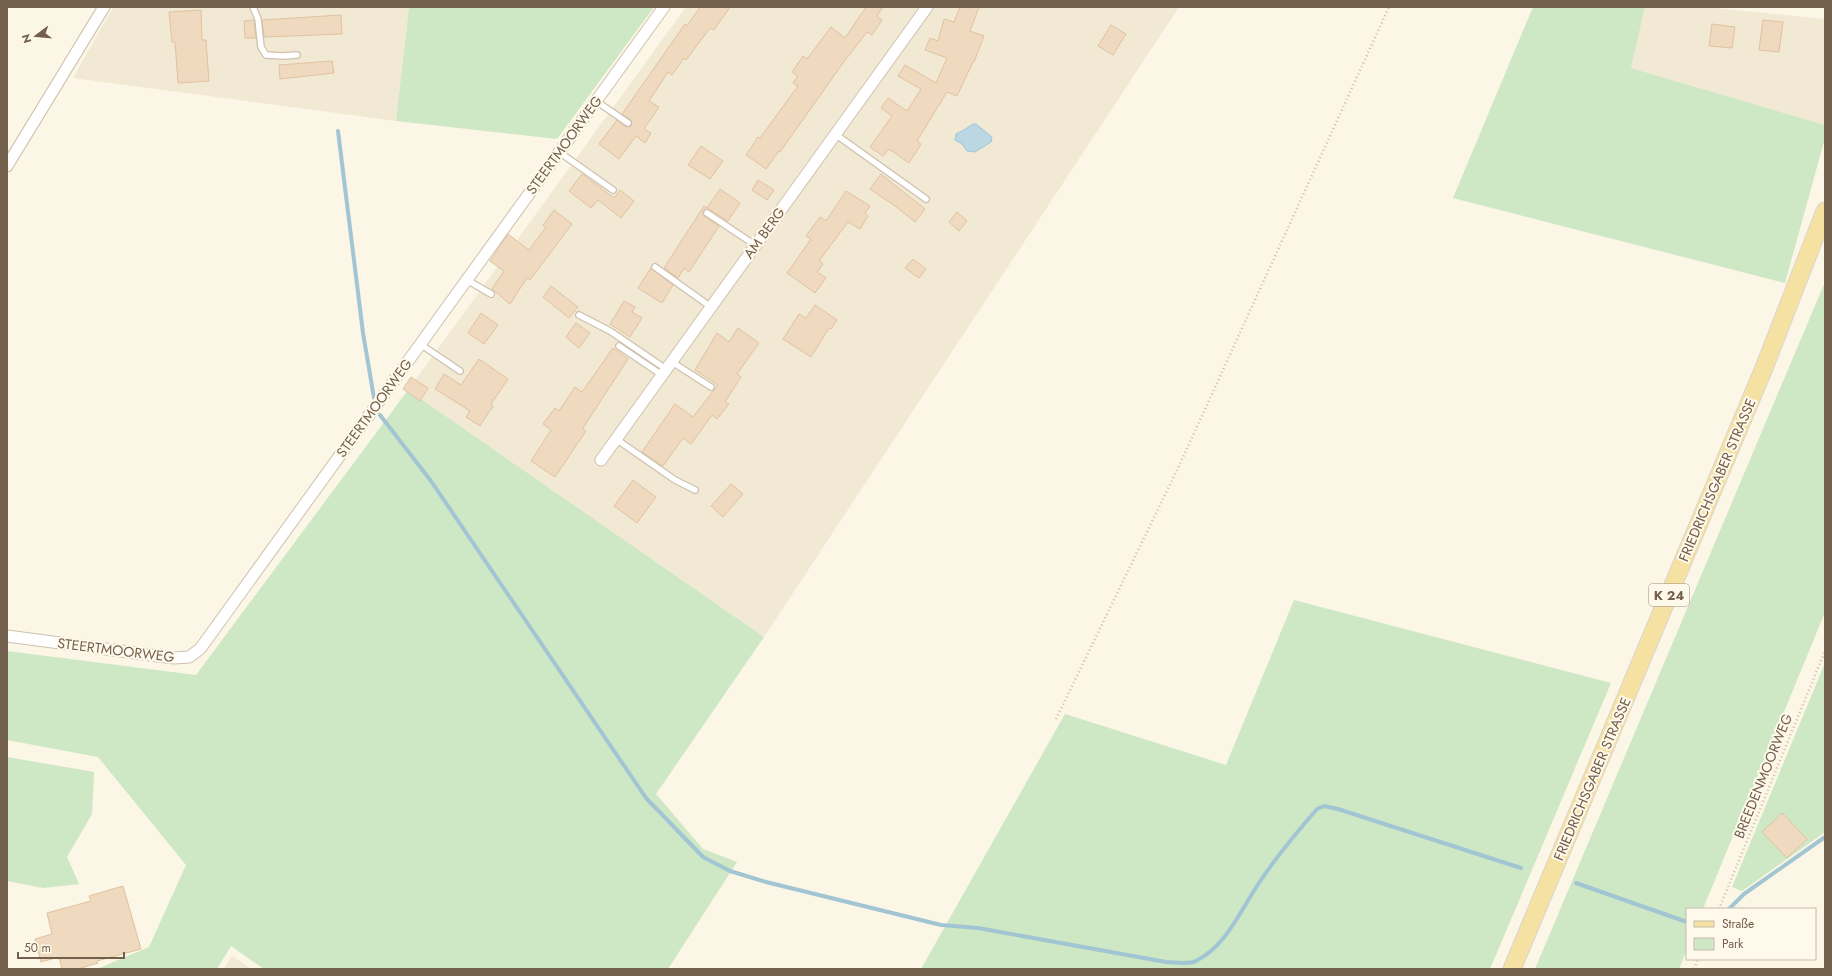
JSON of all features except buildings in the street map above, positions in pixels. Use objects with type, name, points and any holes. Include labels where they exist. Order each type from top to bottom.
[{"type":"main road","name":"FRIEDRICHSGABER STRASSE","points":[[1512,969],[1761,375],[1825,211]]},
{"type":"street","points":[[7,166],[104,7]]},
{"type":"street","name":"STEERTMOORWEG","points":[[7,636],[174,658],[189,657],[200,649],[664,7]]},
{"type":"street","name":"AM BERG","points":[[601,460],[927,7]]},
{"type":"lane","points":[[252,7],[258,19],[262,47],[266,55],[297,55]]},
{"type":"lane","points":[[596,101],[628,123]]},
{"type":"lane","points":[[835,134],[926,199]]},
{"type":"lane","points":[[559,152],[613,190]]},
{"type":"lane","points":[[706,213],[755,245]]},
{"type":"lane","points":[[655,267],[711,307]]},
{"type":"lane","points":[[467,280],[491,294]]},
{"type":"lane","points":[[579,315],[610,331],[667,369]]},
{"type":"lane","points":[[420,344],[460,371]]},
{"type":"lane","points":[[619,346],[667,369],[711,386]]},
{"type":"lane","points":[[616,439],[675,480],[696,490]]},
{"type":"path","points":[[1056,718],[1180,466],[1389,7]]},
{"type":"path","name":"BREEDENMOORWEG","points":[[1719,908],[1825,651]]},
{"type":"shaded area","points":[[113,7],[409,7],[396,121],[73,78]]},
{"type":"shaded area","points":[[686,7],[1179,7],[764,637],[408,390]]},
{"type":"shaded area","points":[[1645,7],[1704,7],[1825,19],[1825,125],[1631,68]]},
{"type":"shaded area","points":[[232,956],[251,969],[224,969]]},
{"type":"green space","points":[[409,7],[654,7],[557,139],[396,121]]},
{"type":"green space","points":[[1533,7],[1645,7],[1631,68],[1825,125],[1825,138],[1785,283],[1453,198]]},
{"type":"green space","points":[[1825,282],[1825,612],[1703,908],[1686,908],[1686,952],[1679,969],[1535,969]]},
{"type":"green space","points":[[408,390],[764,637],[656,794],[703,849],[737,862],[668,969],[264,969],[231,946],[217,969],[97,969],[149,947],[186,865],[98,757],[7,740],[7,651],[196,675]]},
{"type":"green space","points":[[1294,600],[1611,683],[1490,969],[921,969],[1065,714],[1226,765]]},
{"type":"green space","points":[[1825,663],[1825,832],[1742,891],[1732,887]]},
{"type":"green space","points":[[7,757],[94,772],[92,814],[67,857],[79,884],[43,888],[7,881]]},
{"type":"water","points":[[973,124],[976,124],[992,137],[991,142],[975,152],[967,151],[962,144],[955,140],[956,134]]},
{"type":"waterway","points":[[338,131],[363,333],[374,398]]},
{"type":"waterway","points":[[380,415],[431,481],[646,798],[703,857],[730,871],[766,882],[941,925],[978,928],[1166,962],[1186,963],[1196,961],[1207,954],[1225,937],[1259,883],[1280,854],[1317,809],[1324,806],[1338,809],[1521,868]]},
{"type":"waterway","points":[[1730,908],[1744,894],[1825,837]]},
{"type":"waterway","points":[[1576,883],[1686,922]]}]
